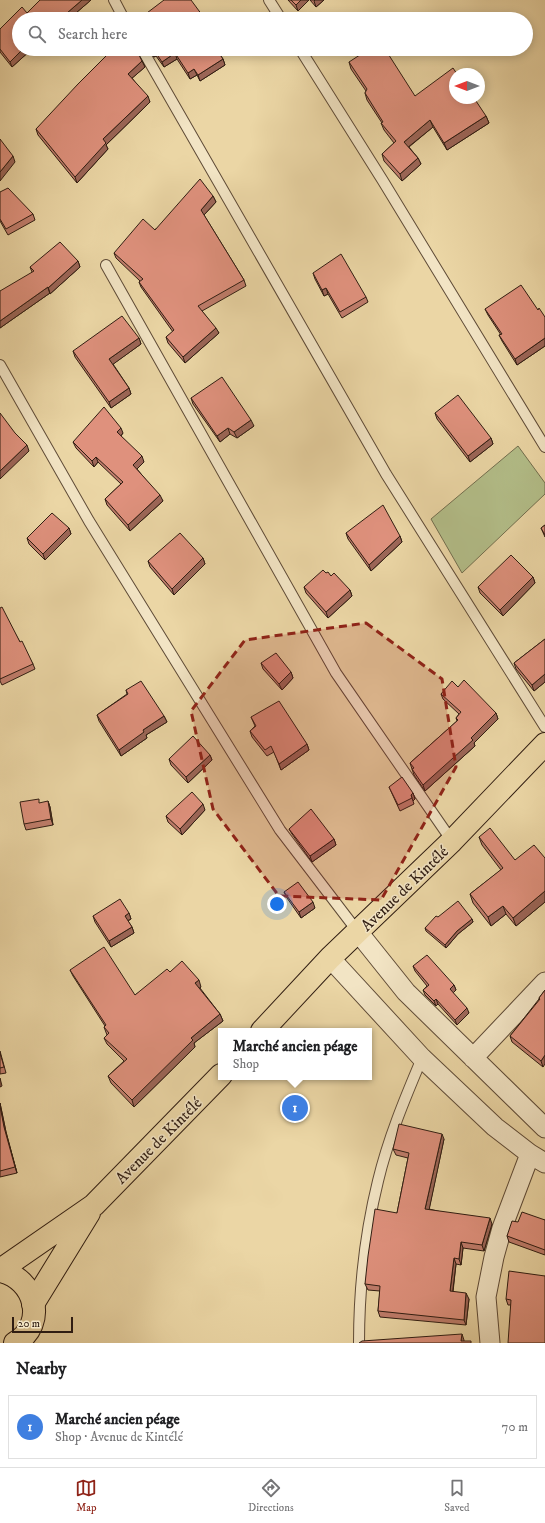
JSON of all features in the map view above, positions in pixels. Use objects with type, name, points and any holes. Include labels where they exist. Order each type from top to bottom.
[{"type":"main road","name":"Avenue de Kintélé","points":[[265,1028],[330,958],[452,841],[545,744]]},
{"type":"main road","name":"Avenue de Kintélé","points":[[0,1271],[94,1205],[218,1078]]},
{"type":"main road","name":"Avenue de Kintélé","points":[[34,1304],[94,1205]]},
{"type":"main road","points":[[0,1271],[9,1273],[18,1278],[31,1294],[34,1304],[34,1314],[31,1324],[26,1334],[18,1342]]},
{"type":"street","points":[[358,932],[406,992],[544,1125]]},
{"type":"street","points":[[330,958],[422,1058],[495,1127],[538,1159],[502,1228],[494,1257],[486,1297],[490,1343]]},
{"type":"street","points":[[473,1058],[545,982]]},
{"type":"lane","points":[[114,0],[120,12]]},
{"type":"lane","points":[[269,0],[277,12]]},
{"type":"lane","points":[[146,56],[386,474],[545,727]]},
{"type":"lane","points":[[304,56],[383,181],[545,447]]},
{"type":"lane","points":[[106,265],[336,673],[452,841]]},
{"type":"lane","points":[[0,365],[89,521],[280,830],[358,932]]},
{"type":"lane","points":[[358,1343],[360,1302],[368,1227],[378,1180],[404,1100],[422,1058]]},
{"type":"highlighted area","points":[[366,623],[442,679],[456,767],[381,900],[279,896],[213,809],[191,711],[245,640]]},
{"type":"green space","points":[[518,446],[545,483],[545,494],[462,573],[431,519]]},
{"type":"building","points":[[40,0],[82,0],[68,12],[28,12]]},
{"type":"building","points":[[164,0],[191,0],[200,12],[148,12]]},
{"type":"building","points":[[291,0],[301,0],[296,5]]},
{"type":"building","points":[[22,7],[26,12],[17,12]]},
{"type":"building","points":[[12,17],[12,56],[16,56],[10,62],[0,49],[0,29]]},
{"type":"building","points":[[106,56],[140,56],[142,61],[128,74],[148,96],[103,139],[106,143],[75,177],[36,129]]},
{"type":"building","points":[[158,56],[171,56],[162,62]]},
{"type":"building","points":[[177,56],[221,56],[223,59],[198,75],[194,69],[188,73]]},
{"type":"building","points":[[358,56],[389,56],[415,96],[449,71],[449,104],[478,104],[486,116],[444,143],[430,120],[404,142],[418,158],[400,174],[382,154],[396,141],[381,123],[383,122],[365,93],[367,89],[349,62]]},
{"type":"building","points":[[0,139],[13,156],[0,172]]},
{"type":"building","points":[[200,179],[213,196],[201,210],[244,280],[198,306],[216,328],[183,357],[166,337],[174,330],[139,282],[143,279],[114,253],[143,219],[155,230]]},
{"type":"building","points":[[8,188],[33,214],[6,229],[0,219],[0,192]]},
{"type":"building","points":[[60,242],[78,261],[48,288],[0,321],[0,291],[34,271],[30,267]]},
{"type":"building","points":[[341,254],[366,297],[340,312],[326,288],[322,290],[313,273]]},
{"type":"building","points":[[521,285],[538,310],[539,308],[545,317],[545,338],[515,359],[499,335],[502,334],[485,309]]},
{"type":"building","points":[[122,316],[139,338],[109,359],[129,388],[109,402],[73,351]]},
{"type":"building","points":[[222,377],[251,420],[234,432],[228,428],[217,436],[191,398]]},
{"type":"building","points":[[458,395],[491,438],[468,456],[435,413]]},
{"type":"building","points":[[104,407],[121,428],[117,432],[142,456],[133,465],[160,495],[128,525],[105,499],[123,482],[96,457],[92,461],[73,442]]},
{"type":"building","points":[[0,413],[15,433],[27,445],[0,471]]},
{"type":"building","points":[[383,505],[400,536],[369,565],[346,533]]},
{"type":"building","points":[[52,513],[69,528],[43,554],[27,538]]},
{"type":"building","points":[[545,525],[545,535],[541,528]]},
{"type":"building","points":[[180,533],[203,558],[172,589],[148,561]]},
{"type":"building","points":[[511,555],[533,577],[500,610],[478,587]]},
{"type":"building","points":[[323,570],[326,573],[328,572],[331,576],[334,573],[350,590],[326,612],[304,587]]},
{"type":"building","points":[[2,607],[20,642],[22,641],[33,664],[0,679],[0,608]]},
{"type":"building","points":[[545,639],[545,674],[532,685],[514,663]]},
{"type":"building","points":[[276,653],[291,672],[279,684],[261,663]]},
{"type":"building","points":[[464,680],[496,713],[471,738],[473,740],[423,785],[412,769],[414,768],[410,763],[458,720],[456,718],[461,712],[441,694],[452,681],[458,687]]},
{"type":"building","points":[[141,681],[164,716],[143,730],[144,732],[119,750],[97,715],[128,694],[126,690]]},
{"type":"building","points":[[279,701],[307,744],[279,764],[271,746],[265,750],[250,731],[256,726],[251,717]]},
{"type":"building","points":[[193,736],[210,755],[186,777],[169,759]]},
{"type":"building","points":[[402,777],[413,793],[411,795],[412,798],[398,805],[389,787]]},
{"type":"building","points":[[192,792],[203,804],[180,829],[166,816]]},
{"type":"building","points":[[39,799],[39,803],[48,801],[51,819],[24,824],[20,802]]},
{"type":"building","points":[[311,809],[334,839],[310,856],[289,829]]},
{"type":"building","points":[[490,828],[515,860],[534,845],[545,858],[545,891],[513,918],[503,906],[488,917],[470,894],[503,868],[479,837]]},
{"type":"building","points":[[298,882],[313,902],[299,912],[284,892]]},
{"type":"building","points":[[120,899],[129,913],[125,916],[132,927],[109,941],[93,916]]},
{"type":"building","points":[[458,901],[472,919],[457,931],[445,945],[425,928],[436,916],[438,917]]},
{"type":"building","points":[[104,947],[135,995],[167,969],[170,972],[182,961],[199,980],[195,983],[220,1014],[191,1038],[193,1040],[132,1100],[108,1076],[127,1059],[104,1038],[109,1033],[104,1027],[106,1025],[70,970]]},
{"type":"building","points":[[427,955],[454,985],[450,989],[467,1008],[455,1020],[436,999],[434,1001],[423,990],[429,985],[413,966]]},
{"type":"building","points":[[545,990],[545,1055],[541,1061],[510,1036],[540,999],[539,998]]},
{"type":"building","points":[[0,1053],[4,1067],[0,1068]]},
{"type":"building","points":[[0,1106],[15,1167],[0,1171]]},
{"type":"building","points":[[399,1124],[442,1134],[425,1209],[490,1218],[482,1245],[461,1242],[459,1259],[454,1258],[450,1291],[466,1293],[464,1320],[378,1311],[380,1286],[365,1284],[375,1209],[397,1213],[409,1153],[393,1149]]},
{"type":"building","points":[[522,1212],[545,1220],[545,1250],[507,1236],[512,1221],[518,1222]]},
{"type":"building","points":[[509,1271],[545,1276],[545,1343],[508,1343],[511,1300],[506,1299]]},
{"type":"building","points":[[462,1334],[461,1341],[471,1341],[471,1343],[359,1343],[362,1341]]},
{"type":"place","name":"Marché ancien péage","points":[[295,1108]]}]
